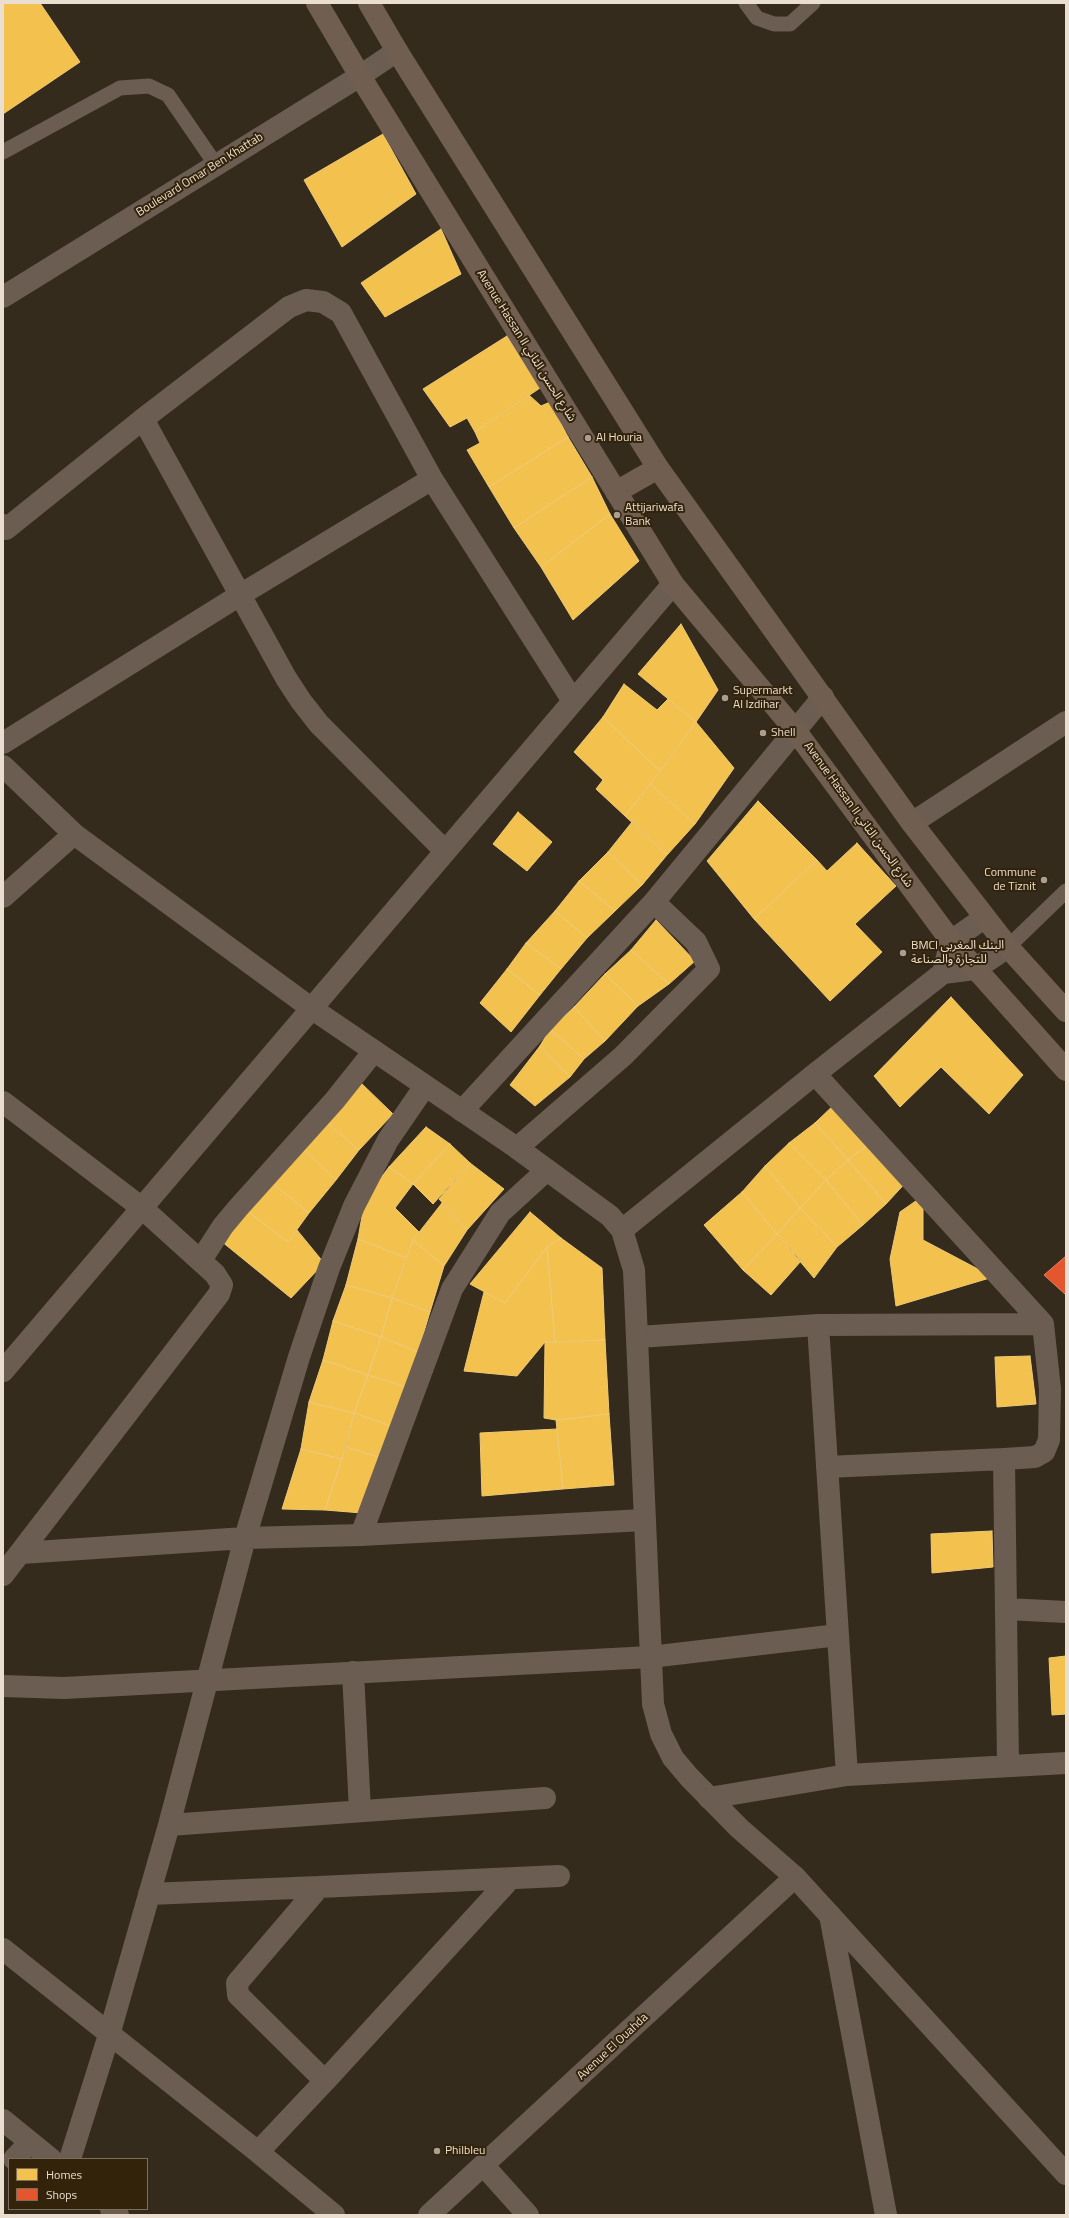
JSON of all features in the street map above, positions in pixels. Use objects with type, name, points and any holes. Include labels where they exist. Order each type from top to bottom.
[{"type":"main road","name":"Avenue Hassan II شارع الحسن الثاني","points":[[317,3],[360,76],[673,584],[796,730],[951,941],[1066,1070]]},
{"type":"main road","points":[[369,3],[397,51],[658,468],[912,823],[984,918],[1066,1011]]},
{"type":"main road","points":[[616,492],[658,468]]},
{"type":"street","name":"Boulevard Omar Ben Khattab","points":[[6,289],[216,165],[360,76],[397,51]]},
{"type":"street","points":[[4,529],[143,419],[289,307],[306,300],[323,302],[341,313],[432,479],[573,701]]},
{"type":"street","points":[[143,419],[286,678],[319,724],[445,851]]},
{"type":"street","points":[[3,743],[240,595],[432,479]]},
{"type":"street","points":[[3,1371],[673,584]]},
{"type":"street","points":[[462,1111],[654,902],[823,697]]},
{"type":"street","points":[[912,823],[1066,722]]},
{"type":"street","points":[[3,766],[74,834],[311,1008],[517,1148],[610,1216],[622,1230],[634,1270],[638,1337],[650,1657],[653,1704],[661,1734],[674,1758],[709,1798],[795,1877],[1066,2174]]},
{"type":"street","points":[[3,897],[74,834]]},
{"type":"street","points":[[517,1148],[623,1056],[709,969],[696,942],[654,902]]},
{"type":"street","points":[[943,973],[951,941],[984,918]]},
{"type":"street","points":[[622,1230],[943,973],[975,969],[1008,947]]},
{"type":"street","points":[[201,1260],[223,1226],[335,1100],[374,1051]]},
{"type":"street","points":[[815,1074],[1043,1324],[1050,1390],[1058,1440],[1044,1452],[1035,1457],[827,1467]]},
{"type":"street","points":[[70,2158],[109,2035],[169,1825],[245,1538],[299,1357],[329,1268],[354,1206],[388,1140],[425,1086]]},
{"type":"street","points":[[3,1102],[142,1208],[201,1260],[220,1279],[222,1285],[219,1294],[3,1575]]},
{"type":"street","points":[[361,1535],[452,1290],[500,1213],[547,1170]]},
{"type":"street","points":[[638,1337],[818,1325],[1043,1324]]},
{"type":"street","points":[[818,1325],[847,1775]]},
{"type":"street","points":[[1004,1458],[1008,1765]]},
{"type":"street","points":[[21,1552],[245,1538],[361,1535],[644,1520]]},
{"type":"street","points":[[1006,1609],[1066,1612]]},
{"type":"street","points":[[3,1686],[64,1688],[208,1679],[650,1657],[838,1635]]},
{"type":"street","points":[[353,1672],[360,1811]]},
{"type":"street","points":[[709,1798],[847,1775],[1066,1763]]},
{"type":"street","points":[[169,1825],[545,1798]]},
{"type":"street","points":[[149,1894],[559,1876]]},
{"type":"street","name":"Avenue El Ouahda","points":[[429,2215],[484,2166],[795,1877]]},
{"type":"street","points":[[258,2152],[510,1879]]},
{"type":"street","points":[[319,1887],[236,1986],[240,1998],[325,2081]]},
{"type":"street","points":[[830,1914],[886,2215]]},
{"type":"street","points":[[3,1949],[109,2035],[258,2152],[334,2215]]},
{"type":"street","points":[[3,2120],[50,2158]]},
{"type":"street","points":[[15,2158],[30,2142]]},
{"type":"street","points":[[484,2166],[528,2215]]},
{"type":"lane","points":[[746,3],[757,18],[779,24],[790,24],[813,3]]},
{"type":"lane","points":[[3,152],[120,88],[149,86],[168,95],[216,165]]},
{"type":"lane","points":[[1008,947],[1066,892]]},
{"type":"building: Homes","points":[[3,3],[40,3],[80,62],[3,114]]},
{"type":"building: Homes","points":[[383,134],[416,194],[342,247],[304,180]]},
{"type":"building: Homes","points":[[441,229],[461,274],[385,317],[361,283]]},
{"type":"building: Homes","points":[[507,336],[540,388],[475,432],[467,418],[450,427],[423,389]]},
{"type":"building: Homes","points":[[529,395],[541,406],[550,402],[568,437],[489,487],[467,450],[480,443],[475,432]]},
{"type":"building: Homes","points":[[568,437],[592,477],[514,528],[489,487]]},
{"type":"building: Homes","points":[[592,477],[610,514],[541,567],[514,528]]},
{"type":"building: Homes","points":[[610,514],[639,561],[573,620],[541,567]]},
{"type":"building: Homes","points":[[681,624],[718,690],[696,722],[638,674]]},
{"type":"building: Homes","points":[[624,684],[657,710],[668,699],[696,722],[660,771],[603,717]]},
{"type":"building: Homes","points":[[603,717],[660,771],[625,816],[596,789],[603,780],[574,752]]},
{"type":"building: Homes","points":[[696,722],[734,768],[695,824],[650,784]]},
{"type":"building: Homes","points":[[650,784],[695,824],[667,855],[625,816]]},
{"type":"building: Homes","points":[[758,801],[817,860],[754,919],[707,861]]},
{"type":"building: Homes","points":[[518,812],[552,842],[527,871],[493,844]]},
{"type":"building: Homes","points":[[632,822],[667,855],[642,885],[608,852]]},
{"type":"building: Homes","points":[[857,843],[896,886],[855,924],[882,952],[830,1001],[754,919],[817,860],[827,871]]},
{"type":"building: Homes","points":[[608,852],[642,885],[615,911],[579,881]]},
{"type":"building: Homes","points":[[579,881],[615,911],[587,938],[555,911]]},
{"type":"building: Homes","points":[[555,911],[587,938],[561,969],[526,943]]},
{"type":"building: Homes","points":[[656,920],[695,961],[669,984],[631,950]]},
{"type":"building: Homes","points":[[526,943],[561,969],[540,995],[507,969]]},
{"type":"building: Homes","points":[[631,950],[669,984],[638,1006],[605,974]]},
{"type":"building: Homes","points":[[507,969],[540,995],[511,1032],[480,1003]]},
{"type":"building: Homes","points":[[605,974],[638,1006],[605,1041],[574,1007]]},
{"type":"building: Homes","points":[[951,997],[1023,1075],[989,1114],[941,1067],[900,1107],[874,1076]]},
{"type":"building: Homes","points":[[574,1007],[605,1041],[584,1059],[550,1029]]},
{"type":"building: Homes","points":[[550,1029],[584,1059],[570,1077],[540,1046]]},
{"type":"building: Homes","points":[[540,1046],[570,1077],[535,1106],[510,1085]]},
{"type":"building: Homes","points":[[360,1082],[393,1114],[359,1150],[326,1122]]},
{"type":"building: Homes","points":[[838,1101],[873,1141],[848,1160],[815,1123]]},
{"type":"building: Homes","points":[[326,1122],[359,1150],[336,1180],[301,1147]]},
{"type":"building: Homes","points":[[815,1123],[848,1160],[826,1180],[789,1143]]},
{"type":"building: Homes","points":[[426,1127],[450,1144],[413,1184],[389,1167]]},
{"type":"building: Homes","points":[[873,1141],[909,1179],[886,1204],[848,1160]]},
{"type":"building: Homes","points":[[789,1143],[826,1180],[800,1208],[765,1166]]},
{"type":"building: Homes","points":[[450,1144],[470,1163],[433,1204],[413,1184]]},
{"type":"building: Homes","points":[[301,1147],[336,1180],[309,1213],[272,1183]]},
{"type":"building: Homes","points":[[848,1160],[886,1204],[863,1225],[826,1180]]},
{"type":"building: Homes","points":[[470,1163],[504,1189],[467,1230],[439,1199]]},
{"type":"building: Homes","points":[[765,1166],[800,1208],[777,1234],[742,1192]]},
{"type":"building: Homes","points":[[389,1167],[413,1184],[395,1208],[419,1232],[413,1240],[407,1258],[358,1239],[365,1199]]},
{"type":"building: Homes","points":[[826,1180],[863,1225],[837,1247],[800,1208]]},
{"type":"building: Homes","points":[[272,1183],[309,1213],[288,1242],[246,1210]]},
{"type":"building: Homes","points":[[742,1192],[777,1234],[743,1270],[704,1225]]},
{"type":"building: Homes","points":[[923,1196],[923,1240],[993,1277],[896,1306],[890,1259],[900,1212]]},
{"type":"building: Homes","points":[[442,1203],[467,1230],[444,1266],[413,1240]]},
{"type":"building: Homes","points":[[800,1208],[837,1247],[814,1278],[777,1234]]},
{"type":"building: Homes","points":[[246,1210],[288,1242],[297,1230],[324,1263],[291,1298],[221,1241]]},
{"type":"building: Homes","points":[[530,1212],[561,1238],[547,1247],[505,1303],[470,1284]]},
{"type":"building: Homes","points":[[777,1234],[801,1261],[771,1295],[743,1270]]},
{"type":"building: Homes","points":[[561,1238],[602,1268],[605,1340],[555,1342],[547,1247]]},
{"type":"building: Homes","points":[[358,1239],[407,1258],[392,1298],[346,1285]]},
{"type":"building: Homes","points":[[413,1240],[444,1266],[430,1312],[392,1298]]},
{"type":"building: Homes","points":[[547,1247],[555,1342],[545,1342],[517,1376],[464,1371],[484,1292],[505,1303]]},
{"type":"building: Homes","points":[[346,1285],[392,1298],[381,1337],[333,1321]]},
{"type":"building: Homes","points":[[392,1298],[430,1312],[418,1352],[381,1337]]},
{"type":"building: Homes","points":[[333,1321],[381,1337],[368,1375],[323,1360]]},
{"type":"building: Homes","points":[[381,1337],[418,1352],[406,1387],[368,1375]]},
{"type":"building: Homes","points":[[605,1340],[609,1414],[556,1420],[544,1418],[545,1342]]},
{"type":"building: Homes","points":[[1030,1356],[1036,1404],[997,1407],[995,1357]]},
{"type":"building: Homes","points":[[323,1360],[368,1375],[354,1413],[309,1402]]},
{"type":"building: Homes","points":[[368,1375],[406,1387],[391,1426],[354,1413]]},
{"type":"building: Homes","points":[[309,1402],[354,1413],[342,1459],[301,1449]]},
{"type":"building: Homes","points":[[354,1413],[391,1426],[378,1457],[346,1447]]},
{"type":"building: Homes","points":[[609,1414],[614,1485],[563,1489],[556,1420]]},
{"type":"building: Homes","points":[[557,1429],[563,1489],[482,1496],[480,1433]]},
{"type":"building: Homes","points":[[346,1447],[378,1457],[362,1513],[325,1510]]},
{"type":"building: Homes","points":[[301,1449],[342,1459],[325,1510],[282,1509]]},
{"type":"building: Homes","points":[[992,1531],[993,1567],[932,1573],[931,1534]]},
{"type":"building: Homes","points":[[1066,1656],[1066,1714],[1052,1715],[1049,1658]]},
{"type":"building: Shops","points":[[1066,1256],[1066,1295],[1044,1275]]},
{"type":"place","name":"Al Houria","points":[[588,438]]},
{"type":"place","name":"Attijariwafa Bank","points":[[617,515]]},
{"type":"place","name":"Supermarkt Al Izdihar","points":[[725,698]]},
{"type":"place","name":"Shell","points":[[763,733]]},
{"type":"place","name":"Commune de Tiznit","points":[[1044,880]]},
{"type":"place","name":"BMCI البنك المغربي للتجارة والصناعة","points":[[903,953]]},
{"type":"place","name":"Philbleu","points":[[437,2151]]}]
